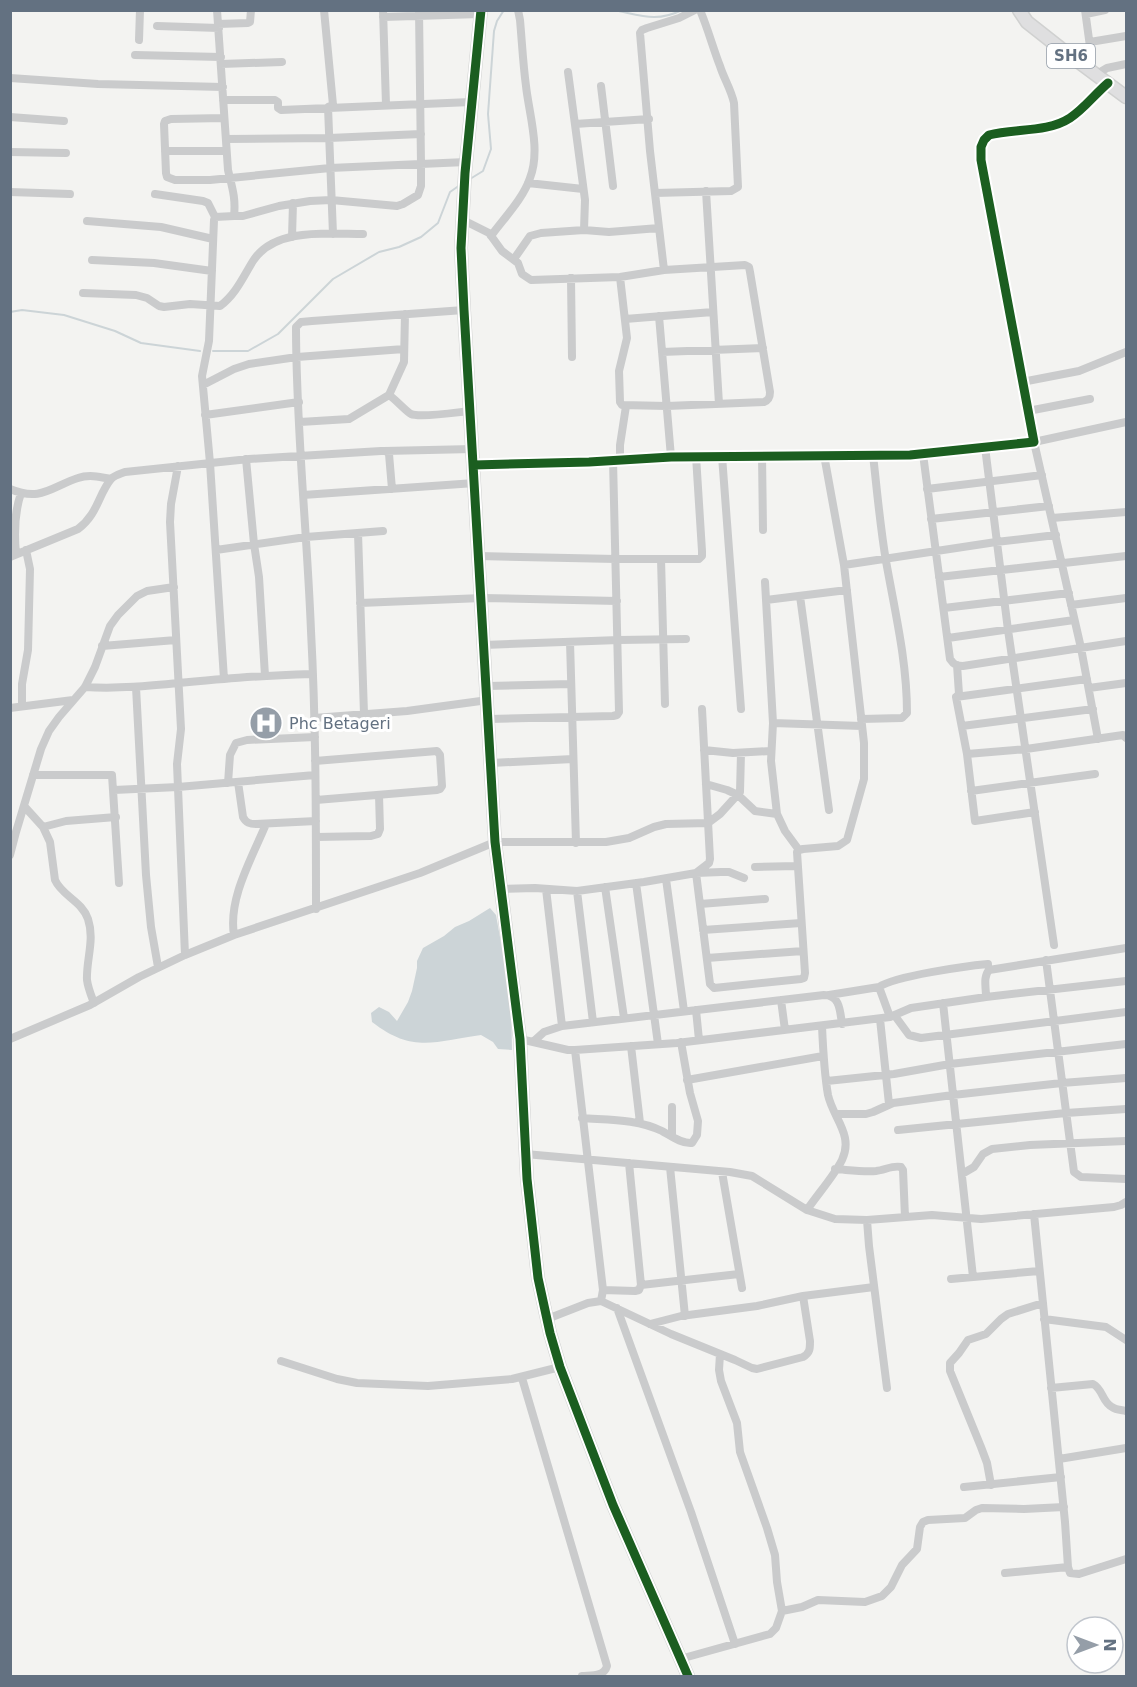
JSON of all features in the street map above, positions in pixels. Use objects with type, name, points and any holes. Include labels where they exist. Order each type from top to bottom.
[{"type":"main road","name":"SH6","points":[[1019,10],[1027,22],[1126,95]]},
{"type":"street","points":[[140,10],[140,40]]},
{"type":"street","points":[[217,10],[226,151],[234,189],[234,216]]},
{"type":"street","points":[[157,26],[218,26],[248,23],[251,10]]},
{"type":"street","points":[[324,10],[333,105],[328,107]]},
{"type":"street","points":[[491,236],[519,198],[528,183],[533,167],[533,122],[525,83],[518,10]]},
{"type":"street","points":[[664,270],[640,33],[647,27],[679,18],[695,10]]},
{"type":"street","points":[[655,193],[735,190],[739,184],[732,94],[719,65],[700,10]]},
{"type":"street","points":[[1105,10],[1085,12],[1092,71],[1126,64]]},
{"type":"street","points":[[386,105],[383,14],[480,12],[465,168],[461,248],[495,842],[520,1038],[525,1154],[538,1278],[560,1367],[613,1505],[688,1677]]},
{"type":"street","points":[[215,217],[243,216],[293,203],[332,200],[390,206],[403,204],[418,195],[421,186],[419,13]]},
{"type":"street","points":[[1090,42],[1126,36]]},
{"type":"street","points":[[135,55],[282,62]]},
{"type":"street","points":[[568,72],[583,189],[584,230]]},
{"type":"street","points":[[10,78],[98,84],[223,87]]},
{"type":"street","points":[[1098,739],[1081,648],[1022,382],[989,209],[981,147],[989,135],[1043,128],[1070,118],[1108,83]]},
{"type":"street","points":[[601,86],[613,186]]},
{"type":"street","points":[[223,100],[275,100],[281,110],[471,102]]},
{"type":"street","points":[[328,107],[333,234]]},
{"type":"street","points":[[10,117],[64,121]]},
{"type":"street","points":[[224,118],[167,119],[164,124],[167,177],[210,180],[330,168],[421,164],[465,168]]},
{"type":"street","points":[[575,124],[649,119]]},
{"type":"street","points":[[226,139],[421,134]]},
{"type":"street","points":[[165,151],[226,151]]},
{"type":"street","points":[[10,152],[66,153]]},
{"type":"street","points":[[528,183],[583,189]]},
{"type":"street","points":[[706,191],[719,404]]},
{"type":"street","points":[[10,192],[70,194]]},
{"type":"street","points":[[155,194],[203,201],[208,203],[215,217],[209,340],[203,367],[203,386],[224,679]]},
{"type":"street","points":[[292,237],[293,203]]},
{"type":"street","points":[[462,220],[491,236],[502,251],[518,263],[522,274],[531,280],[620,277],[664,270],[739,265],[749,267],[764,348],[770,392],[768,400],[667,406],[622,405],[619,371],[626,345],[620,277]]},
{"type":"street","points":[[87,221],[161,227],[213,239]]},
{"type":"street","points":[[514,259],[526,241],[534,234],[659,228]]},
{"type":"street","points":[[83,293],[136,295],[164,307],[190,304],[220,306],[240,285],[254,260],[268,246],[292,237],[309,234],[363,234]]},
{"type":"street","points":[[92,260],[154,263],[212,271]]},
{"type":"street","points":[[571,278],[572,357]]},
{"type":"street","points":[[316,909],[313,674],[296,327],[301,322],[464,310]]},
{"type":"street","points":[[625,319],[713,312]]},
{"type":"street","points":[[300,422],[349,419],[389,395],[404,367],[405,314]]},
{"type":"street","points":[[659,316],[671,457]]},
{"type":"street","points":[[662,352],[764,348]]},
{"type":"street","points":[[203,386],[234,369],[249,364],[297,357],[405,349]]},
{"type":"street","points":[[1022,382],[1079,371],[1126,352]]},
{"type":"street","points":[[389,395],[406,411],[415,415],[471,411]]},
{"type":"street","points":[[1028,411],[1090,399]]},
{"type":"street","points":[[205,415],[299,402]]},
{"type":"street","points":[[489,719],[613,716],[620,712],[616,559],[617,460],[626,406]]},
{"type":"street","points":[[474,465],[696,456],[923,454],[1034,442],[1126,422]]},
{"type":"street","points":[[985,447],[1008,630],[1054,945]]},
{"type":"street","points":[[21,494],[16,507],[13,556],[78,529],[86,523],[111,479],[125,472],[246,459],[381,451],[473,449]]},
{"type":"street","points":[[381,451],[389,454],[392,489]]},
{"type":"street","points":[[923,454],[950,659],[957,665],[959,694],[956,697],[967,754],[975,821],[1035,812]]},
{"type":"street","points":[[762,455],[763,530]]},
{"type":"street","points":[[799,850],[838,846],[847,840],[864,779],[862,723],[844,565],[824,455]]},
{"type":"street","points":[[772,723],[862,723],[902,718],[907,713],[907,685],[902,644],[886,559],[873,455]]},
{"type":"street","points":[[479,556],[699,559],[702,556],[696,456]]},
{"type":"street","points":[[722,456],[741,709]]},
{"type":"street","points":[[246,459],[259,577],[265,676]]},
{"type":"street","points":[[178,466],[171,504],[181,729],[177,754],[185,955]]},
{"type":"street","points":[[927,489],[1042,475]]},
{"type":"street","points":[[10,489],[21,494],[42,493],[52,491],[79,477],[96,476],[111,479]]},
{"type":"street","points":[[303,495],[475,483]]},
{"type":"street","points":[[932,519],[1049,506]]},
{"type":"street","points":[[1052,518],[1126,512]]},
{"type":"street","points":[[216,550],[306,537],[383,531]]},
{"type":"street","points":[[358,533],[364,714]]},
{"type":"street","points":[[844,565],[1056,535]]},
{"type":"street","points":[[22,706],[22,684],[28,650],[30,569],[26,550]]},
{"type":"street","points":[[939,577],[1126,556]]},
{"type":"street","points":[[661,560],[666,705]]},
{"type":"street","points":[[765,582],[772,723],[771,751],[777,814],[785,831],[799,850]]},
{"type":"street","points":[[10,855],[13,835],[41,749],[49,731],[85,687],[95,668],[110,626],[137,596],[147,591],[174,587]]},
{"type":"street","points":[[766,600],[847,590]]},
{"type":"street","points":[[944,608],[1069,593]]},
{"type":"street","points":[[800,596],[829,810]]},
{"type":"street","points":[[360,603],[482,598],[617,600]]},
{"type":"street","points":[[1071,605],[1126,598]]},
{"type":"street","points":[[948,638],[1074,620]]},
{"type":"street","points":[[484,645],[686,639]]},
{"type":"street","points":[[102,646],[176,640]]},
{"type":"street","points":[[957,665],[1126,641]]},
{"type":"street","points":[[570,642],[576,843]]},
{"type":"street","points":[[85,687],[136,687],[313,674]]},
{"type":"street","points":[[956,697],[1087,679]]},
{"type":"street","points":[[1089,688],[1126,683]]},
{"type":"street","points":[[487,686],[571,684]]},
{"type":"street","points":[[136,687],[150,917],[158,967]]},
{"type":"street","points":[[10,708],[73,700]]},
{"type":"street","points":[[314,718],[407,711],[488,700]]},
{"type":"street","points":[[698,871],[709,863],[710,859],[702,709]]},
{"type":"street","points":[[962,726],[1093,710]]},
{"type":"street","points":[[967,754],[1026,749],[1125,734]]},
{"type":"street","points":[[228,783],[230,755],[236,743],[247,740],[315,737]]},
{"type":"street","points":[[704,750],[724,753],[771,751]]},
{"type":"street","points":[[315,761],[434,751],[440,753],[442,786],[440,789],[316,800]]},
{"type":"street","points":[[10,1040],[94,1003],[158,967],[185,955],[234,935],[420,873],[495,842],[606,842],[629,838],[666,824],[708,822],[720,814],[738,795],[741,785],[741,753]]},
{"type":"street","points":[[491,763],[573,759]]},
{"type":"street","points":[[971,791],[1095,774]]},
{"type":"street","points":[[33,775],[112,775],[114,778],[119,883]]},
{"type":"street","points":[[114,790],[315,775]]},
{"type":"street","points":[[238,782],[245,822],[266,824],[316,821]]},
{"type":"street","points":[[706,784],[738,795],[755,811],[777,814]]},
{"type":"street","points":[[316,837],[378,834],[380,830],[379,795]]},
{"type":"street","points":[[24,806],[43,827],[50,842],[57,886],[84,910],[88,920],[91,943],[88,982],[94,1003]]},
{"type":"street","points":[[43,827],[66,821],[116,817]]},
{"type":"street","points":[[234,935],[233,905],[266,824]]},
{"type":"street","points":[[698,871],[710,984],[714,988],[804,978],[796,866],[799,850]]},
{"type":"street","points":[[755,867],[796,866]]},
{"type":"street","points":[[501,889],[577,891],[636,884],[698,871],[729,872],[744,878]]},
{"type":"street","points":[[666,879],[684,1011]]},
{"type":"street","points":[[636,884],[658,1044]]},
{"type":"street","points":[[605,887],[624,1018]]},
{"type":"street","points":[[546,889],[562,1026]]},
{"type":"street","points":[[577,891],[593,1022]]},
{"type":"street","points":[[700,904],[765,899]]},
{"type":"street","points":[[703,930],[801,920]]},
{"type":"street","points":[[986,997],[985,979],[989,970],[1126,948]]},
{"type":"street","points":[[707,958],[803,951]]},
{"type":"street","points":[[1046,960],[1074,1172],[1081,1177],[1126,1179]]},
{"type":"street","points":[[534,1041],[544,1032],[562,1026],[830,995],[879,987],[914,976],[988,964]]},
{"type":"street","points":[[520,1038],[568,1050],[681,1042],[880,1019],[892,1017],[910,1008],[1126,981]]},
{"type":"street","points":[[879,987],[892,1017],[914,1038],[1126,1012]]},
{"type":"street","points":[[830,995],[839,1004],[842,1024]]},
{"type":"street","points":[[781,1000],[785,1030]]},
{"type":"street","points":[[943,1003],[973,1277]]},
{"type":"street","points":[[696,1010],[699,1040]]},
{"type":"street","points":[[880,1019],[889,1104]]},
{"type":"street","points":[[807,1210],[842,1160],[846,1142],[843,1128],[829,1098],[823,1056],[822,1026]]},
{"type":"street","points":[[582,1118],[640,1123],[688,1143],[695,1140],[698,1121],[687,1080],[681,1042]]},
{"type":"street","points":[[827,1081],[1126,1044]]},
{"type":"street","points":[[631,1046],[640,1123]]},
{"type":"street","points":[[575,1050],[603,1290],[601,1301]]},
{"type":"street","points":[[687,1080],[823,1056]]},
{"type":"street","points":[[836,1114],[873,1112],[889,1104],[953,1095],[1126,1078]]},
{"type":"street","points":[[672,1107],[672,1136]]},
{"type":"street","points":[[898,1130],[1126,1109]]},
{"type":"street","points":[[962,1174],[974,1167],[983,1154],[992,1149],[1030,1144],[1126,1141]]},
{"type":"street","points":[[525,1154],[752,1176],[807,1210],[835,1220],[932,1215],[981,1219],[1114,1206],[1126,1202]]},
{"type":"street","points":[[603,1290],[639,1290],[629,1163]]},
{"type":"street","points":[[835,1169],[879,1171],[894,1166],[901,1167],[905,1217]]},
{"type":"street","points":[[670,1167],[685,1316]]},
{"type":"street","points":[[722,1172],[742,1288]]},
{"type":"street","points":[[1034,1214],[1068,1567],[1070,1573],[1074,1575],[1126,1559]]},
{"type":"street","points":[[867,1220],[887,1388]]},
{"type":"street","points":[[951,1279],[1040,1271]]},
{"type":"street","points":[[640,1285],[739,1274]]},
{"type":"street","points":[[650,1324],[803,1296],[874,1287]]},
{"type":"street","points":[[547,1319],[588,1303],[601,1301],[757,1369],[803,1358],[808,1354],[810,1341],[803,1296]]},
{"type":"street","points":[[991,1485],[987,1463],[950,1371],[950,1363],[968,1340],[986,1334],[1001,1318],[1043,1303]]},
{"type":"street","points":[[617,1308],[691,1512],[735,1644]]},
{"type":"street","points":[[1044,1319],[1106,1327],[1126,1340]]},
{"type":"street","points":[[680,1659],[770,1634],[776,1628],[782,1611],[775,1555],[740,1452],[737,1423],[721,1381],[720,1354]]},
{"type":"street","points":[[281,1361],[337,1380],[428,1386],[522,1378],[560,1367]]},
{"type":"street","points":[[522,1378],[606,1662],[606,1671],[602,1674],[582,1677]]},
{"type":"street","points":[[1052,1388],[1097,1385],[1109,1405],[1126,1412]]},
{"type":"street","points":[[1059,1459],[1126,1448]]},
{"type":"street","points":[[964,1488],[1061,1477]]},
{"type":"street","points":[[782,1611],[802,1607],[818,1600],[865,1602],[882,1596],[891,1587],[902,1565],[917,1549],[920,1527],[928,1520],[958,1520],[982,1508],[1064,1507]]},
{"type":"street","points":[[1005,1573],[1068,1567]]},
{"type":"shaded area","points":[[490,908],[496,915],[511,998],[512,1050],[498,1049],[493,1042],[481,1035],[438,1042],[413,1042],[387,1032],[372,1022],[371,1013],[379,1007],[389,1012],[397,1021],[412,991],[417,961],[423,948]]},
{"type":"waterway","points":[[470,179],[483,171],[491,149],[488,114],[494,31],[504,10]]},
{"type":"waterway","points":[[614,10],[656,17],[682,10]]},
{"type":"waterway","points":[[213,351],[248,351],[278,334],[333,279],[379,252],[399,247],[421,237],[438,223],[450,192],[460,185]]},
{"type":"waterway","points":[[10,312],[22,310],[64,315],[115,331],[141,343],[200,351]]},
{"type":"cycle path","points":[[481,10],[465,173],[461,248],[495,842],[520,1039],[527,1179],[538,1278],[560,1367],[613,1505],[688,1676]]},
{"type":"cycle path","points":[[474,465],[671,457],[910,455],[1034,442],[981,160],[981,147],[989,135],[1061,123],[1080,110],[1108,83]]},
{"type":"place","name":"Phc Betageri","points":[[266,723]]}]
